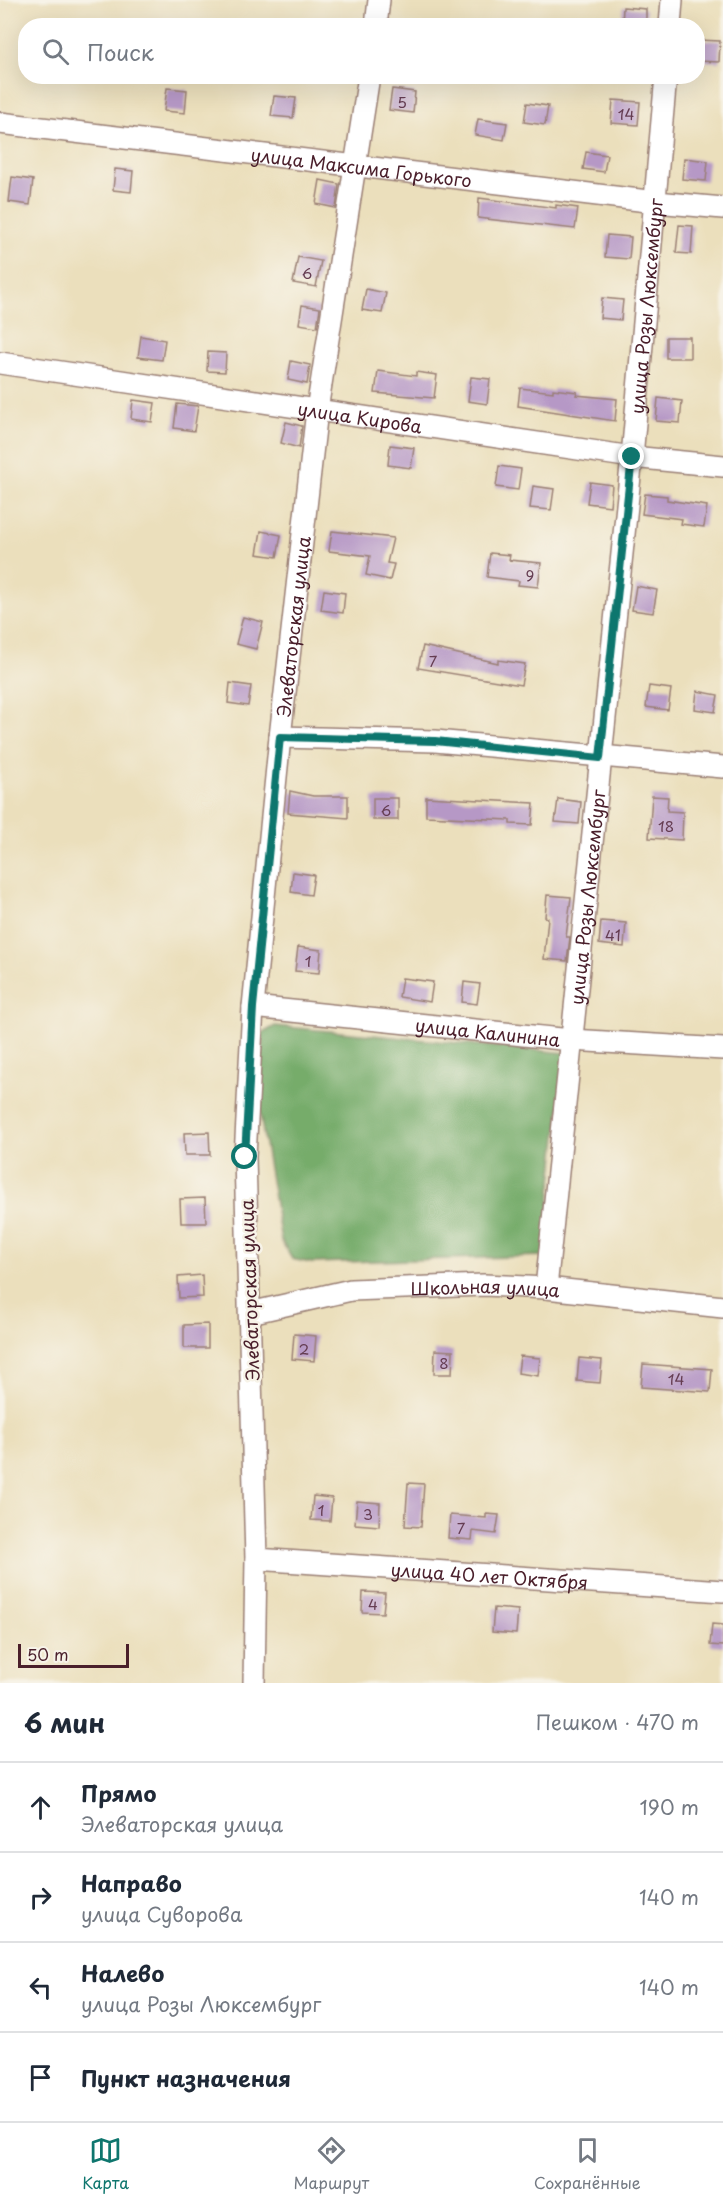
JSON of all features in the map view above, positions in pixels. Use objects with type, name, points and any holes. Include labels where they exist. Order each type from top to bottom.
[{"type":"street","points":[[377,18],[379,0]]},
{"type":"street","points":[[671,18],[672,0]]},
{"type":"street","name":"Элеваторская улица","points":[[254,1683],[256,1559],[245,1157],[253,1007],[280,737],[317,410],[368,84]]},
{"type":"street","name":"улица Розы Люксембург","points":[[546,1287],[632,457],[665,84]]},
{"type":"street","name":"улица Максима Горького","points":[[0,123],[356,167],[723,208]]},
{"type":"street","name":"улица Кирова","points":[[0,363],[632,457],[723,466]]},
{"type":"street","points":[[280,737],[435,741],[600,758],[723,767]]},
{"type":"street","name":"улица Калинина","points":[[253,1007],[571,1040],[723,1049]]},
{"type":"street","name":"Школьная улица","points":[[250,1312],[351,1290],[484,1285],[546,1287],[723,1307]]},
{"type":"street","name":"улица 40 лет Октября","points":[[256,1559],[723,1591]]},
{"type":"green space","points":[[275,1026],[566,1053],[544,1256],[311,1263],[292,1259],[281,1240],[259,1108],[263,1033]]},
{"type":"building","points":[[623,7],[646,9],[646,18],[622,18]]},
{"type":"building","points":[[705,40],[720,41],[719,62],[705,61]]},
{"type":"building","points":[[167,88],[187,90],[185,113],[164,111]]},
{"type":"building","points":[[392,89],[415,92],[413,113],[389,110]]},
{"type":"building","points":[[274,96],[296,98],[293,118],[271,116]]},
{"type":"building","points":[[613,100],[640,102],[638,125],[611,123]]},
{"type":"building","points":[[527,103],[548,106],[545,125],[524,122]]},
{"type":"building","points":[[478,119],[507,123],[504,140],[475,135]]},
{"type":"building","points":[[586,152],[607,155],[604,172],[583,169]]},
{"type":"building","points":[[684,158],[708,161],[706,181],[682,179]]},
{"type":"building","points":[[115,169],[133,171],[131,192],[113,190]]},
{"type":"building","points":[[12,177],[33,180],[30,205],[9,202]]},
{"type":"building","points":[[320,180],[339,184],[336,208],[316,204]]},
{"type":"building","points":[[479,198],[556,208],[556,205],[578,208],[575,229],[478,218]]},
{"type":"building","points":[[679,225],[693,226],[691,254],[676,253]]},
{"type":"building","points":[[607,235],[631,237],[629,259],[605,257]]},
{"type":"building","points":[[298,257],[321,261],[316,287],[293,283]]},
{"type":"building","points":[[366,289],[386,293],[382,313],[362,310]]},
{"type":"building","points":[[602,298],[623,300],[621,320],[600,318]]},
{"type":"building","points":[[302,305],[320,308],[317,327],[299,324]]},
{"type":"building","points":[[141,336],[165,340],[162,360],[138,357]]},
{"type":"building","points":[[666,337],[690,337],[690,358],[666,358]]},
{"type":"building","points":[[208,352],[226,353],[225,372],[207,371]]},
{"type":"building","points":[[291,361],[310,365],[307,384],[288,380]]},
{"type":"building","points":[[378,371],[416,376],[416,372],[437,375],[434,398],[375,393]]},
{"type":"building","points":[[471,377],[490,379],[487,404],[468,401]]},
{"type":"building","points":[[520,388],[553,392],[553,389],[577,392],[576,395],[617,399],[615,421],[518,406]]},
{"type":"building","points":[[658,398],[682,401],[680,423],[656,421]]},
{"type":"building","points":[[133,400],[155,403],[152,422],[131,419]]},
{"type":"building","points":[[177,404],[198,406],[194,431],[174,428]]},
{"type":"building","points":[[286,422],[302,426],[299,448],[281,443]]},
{"type":"building","points":[[390,445],[414,448],[411,468],[388,465]]},
{"type":"building","points":[[499,466],[521,469],[518,490],[496,487]]},
{"type":"building","points":[[590,482],[612,485],[610,506],[587,503]]},
{"type":"building","points":[[533,486],[554,489],[551,510],[530,508]]},
{"type":"building","points":[[645,494],[667,496],[667,500],[707,506],[704,527],[681,524],[682,519],[642,514]]},
{"type":"building","points":[[261,531],[281,535],[277,557],[257,554]]},
{"type":"building","points":[[332,531],[393,538],[387,563],[394,564],[390,580],[366,575],[370,556],[329,551]]},
{"type":"building","points":[[490,553],[510,555],[509,560],[541,563],[538,587],[518,585],[519,581],[487,577]]},
{"type":"building","points":[[636,586],[657,590],[653,613],[632,610]]},
{"type":"building","points":[[324,590],[345,593],[343,613],[321,610]]},
{"type":"building","points":[[243,617],[263,622],[256,649],[236,644]]},
{"type":"building","points":[[423,646],[498,663],[498,660],[525,664],[521,685],[418,668]]},
{"type":"building","points":[[230,683],[251,686],[248,706],[228,703]]},
{"type":"building","points":[[649,686],[671,689],[668,710],[646,707]]},
{"type":"building","points":[[697,691],[718,695],[715,712],[695,709]]},
{"type":"building","points":[[290,791],[313,796],[348,796],[348,818],[288,813]]},
{"type":"building","points":[[652,796],[668,797],[667,811],[683,812],[682,840],[649,838]]},
{"type":"building","points":[[426,797],[534,803],[532,825],[510,824],[510,820],[426,816]]},
{"type":"building","points":[[373,798],[398,798],[398,820],[373,820]]},
{"type":"building","points":[[558,799],[581,802],[579,824],[555,822]]},
{"type":"building","points":[[293,872],[314,875],[311,895],[291,892]]},
{"type":"building","points":[[547,895],[571,897],[566,937],[570,937],[567,961],[544,959],[548,918],[545,917]]},
{"type":"building","points":[[601,921],[626,923],[624,947],[599,944]]},
{"type":"building","points":[[298,947],[321,950],[319,973],[295,971]]},
{"type":"building","points":[[402,978],[433,982],[430,1002],[399,997]]},
{"type":"building","points":[[464,982],[480,984],[477,1004],[462,1002]]},
{"type":"building","points":[[209,1132],[210,1155],[185,1155],[184,1133]]},
{"type":"building","points":[[205,1198],[206,1223],[181,1223],[180,1199]]},
{"type":"building","points":[[202,1275],[203,1297],[179,1298],[178,1277]]},
{"type":"building","points":[[208,1324],[208,1348],[184,1348],[184,1325]]},
{"type":"building","points":[[294,1334],[316,1336],[314,1361],[292,1359]]},
{"type":"building","points":[[435,1350],[453,1351],[452,1374],[434,1374]]},
{"type":"building","points":[[520,1356],[540,1358],[538,1376],[518,1373]]},
{"type":"building","points":[[579,1358],[602,1360],[600,1383],[577,1381]]},
{"type":"building","points":[[643,1364],[712,1369],[710,1392],[641,1387]]},
{"type":"building","points":[[408,1483],[424,1484],[421,1527],[405,1526]]},
{"type":"building","points":[[313,1496],[332,1498],[330,1521],[311,1520]]},
{"type":"building","points":[[357,1501],[380,1503],[379,1526],[355,1524]]},
{"type":"building","points":[[486,1514],[499,1515],[496,1534],[473,1531],[472,1540],[448,1538],[450,1515],[486,1518]]},
{"type":"building","points":[[363,1592],[385,1593],[383,1613],[362,1612]]},
{"type":"building","points":[[494,1608],[518,1610],[516,1634],[492,1632]]},
{"type":"building","points":[[712,1624],[723,1625],[723,1646],[710,1645]]},
{"type":"route","points":[[245,1157],[253,1007],[280,737],[435,741],[600,758],[632,457]]}]
